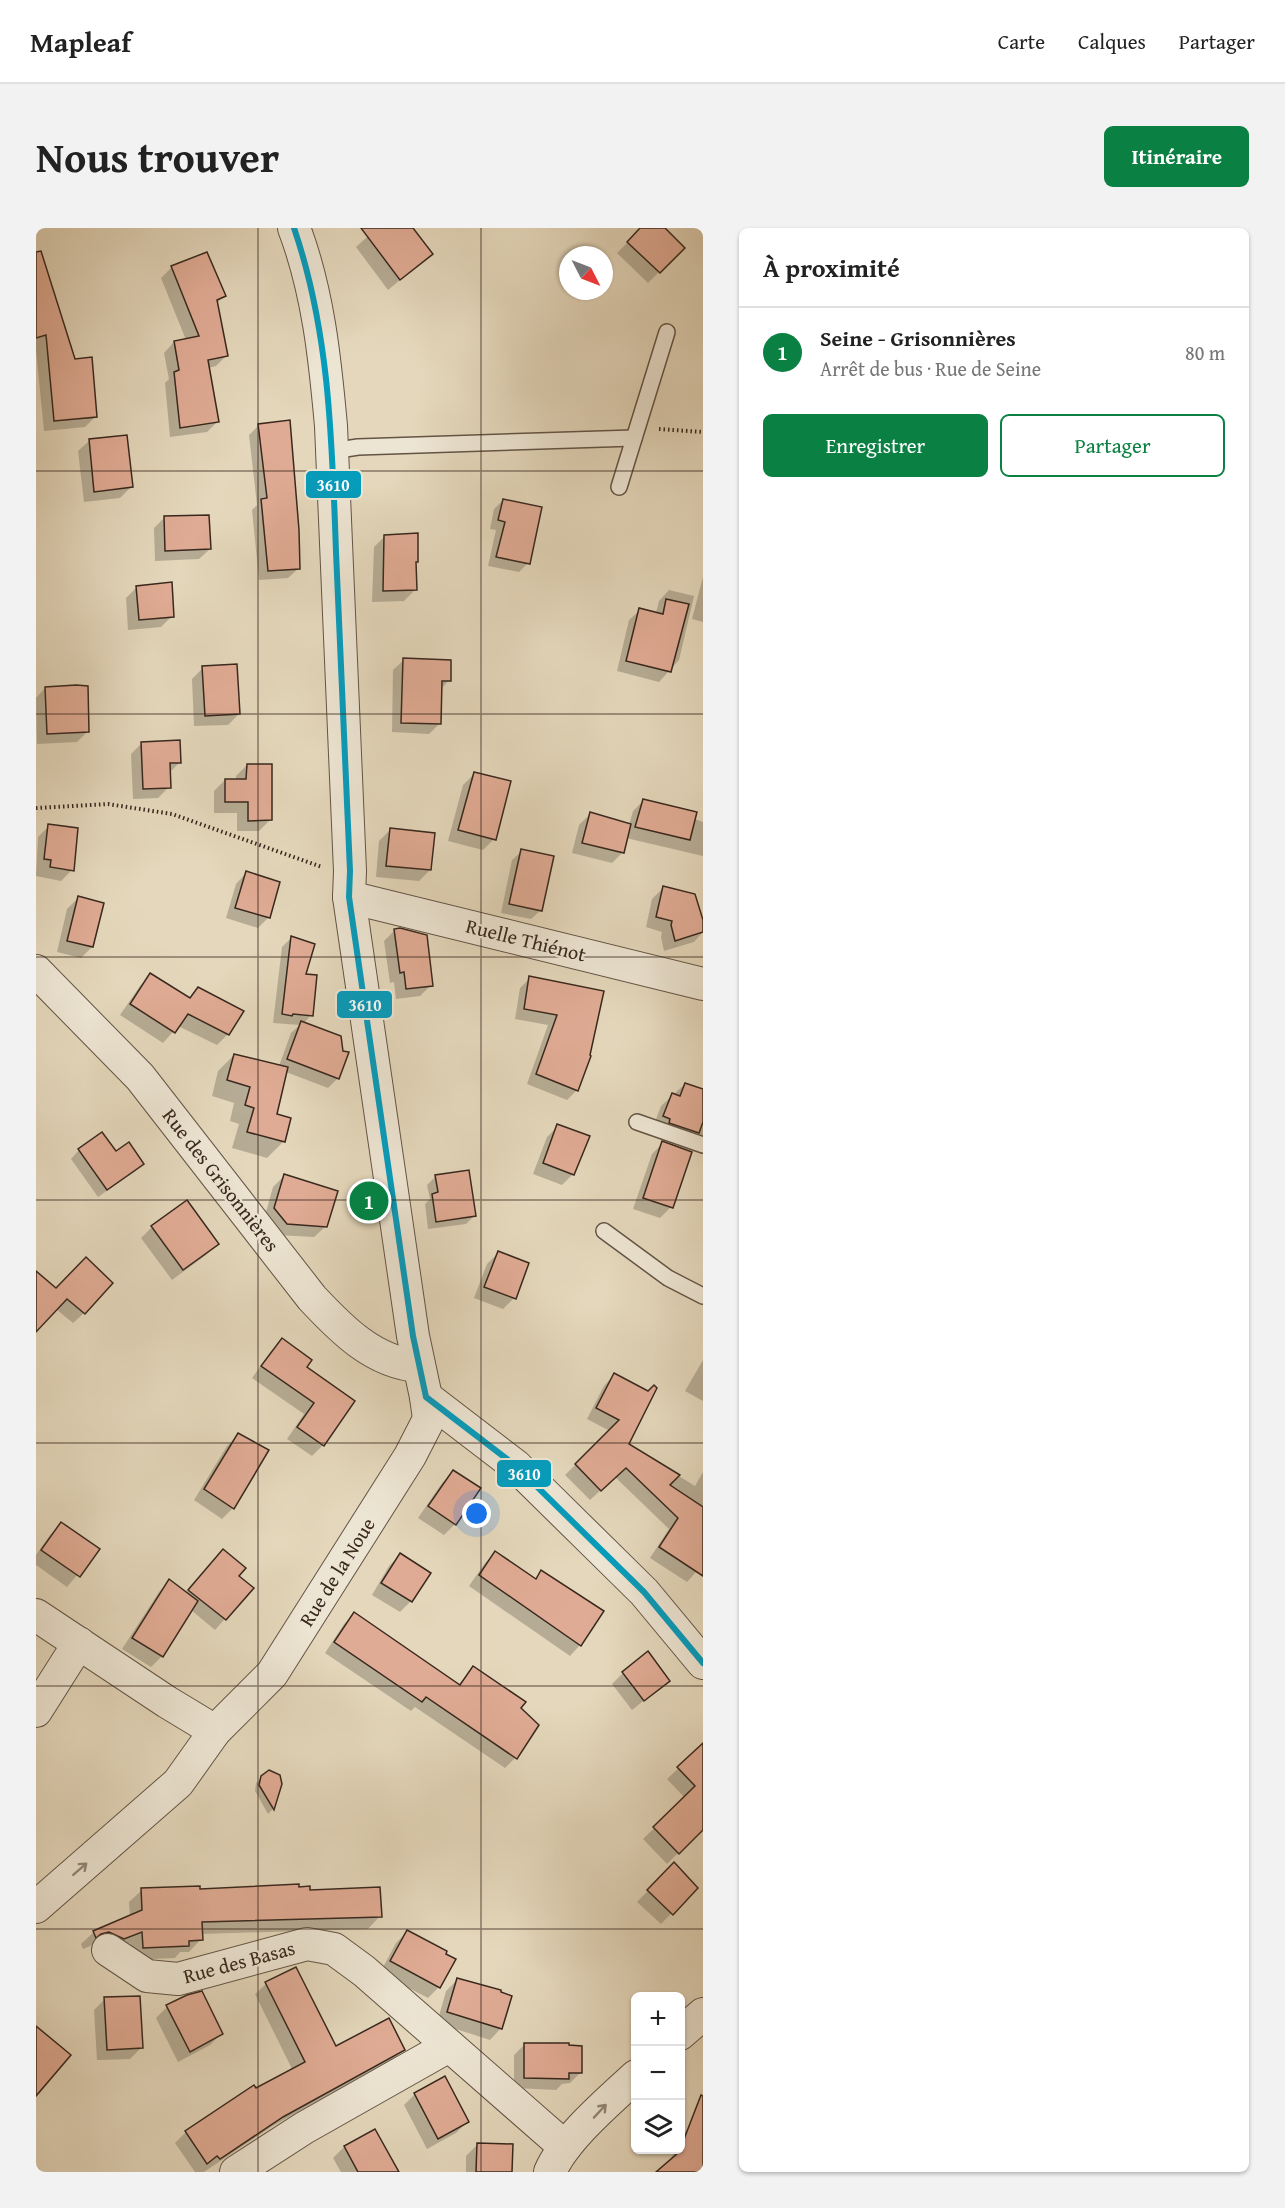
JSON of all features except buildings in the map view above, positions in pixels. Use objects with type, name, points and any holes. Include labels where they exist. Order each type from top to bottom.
[{"type":"street","name":"Rue de la Noue","points":[[36,1907],[178,1783],[215,1731],[272,1674],[410,1456],[429,1419],[419,1366],[349,884],[331,426],[325,361],[314,302],[294,228]]},
{"type":"street","name":"Ruelle Thiénot","points":[[349,884],[703,984]]},
{"type":"street","name":"Rue des Grisonnières","points":[[36,971],[140,1077],[312,1298],[330,1317],[351,1337],[377,1354],[402,1365],[419,1366]]},
{"type":"street","points":[[426,1397],[524,1474],[644,1592],[703,1664]]},
{"type":"street","points":[[36,1615],[215,1731]]},
{"type":"street","points":[[36,1712],[79,1643]]},
{"type":"street","name":"Rue des Basas","points":[[108,1950],[147,1976],[178,1979],[307,1944],[334,1949],[364,1971],[449,2046],[558,2160]]},
{"type":"street","points":[[685,2030],[703,2014]]},
{"type":"street","points":[[236,2172],[304,2128],[449,2046]]},
{"type":"street","points":[[558,2160],[611,2098],[631,2080]]},
{"type":"lane","points":[[619,487],[667,333]]},
{"type":"lane","points":[[332,451],[358,447],[634,438]]},
{"type":"lane","points":[[637,1122],[703,1145]]},
{"type":"lane","points":[[604,1231],[668,1278],[703,1296]]},
{"type":"path","points":[[634,438],[661,428],[703,432]]},
{"type":"path","points":[[36,808],[108,804],[172,814],[316,867],[349,884]]},
{"type":"transit line","name":"3610","points":[[294,228],[315,308],[327,388],[333,470],[350,871],[349,897],[413,1336],[426,1397],[516,1466],[644,1592],[703,1663]]},
{"type":"place","name":"Seine - Grisonnières","points":[[369,1201]]}]
